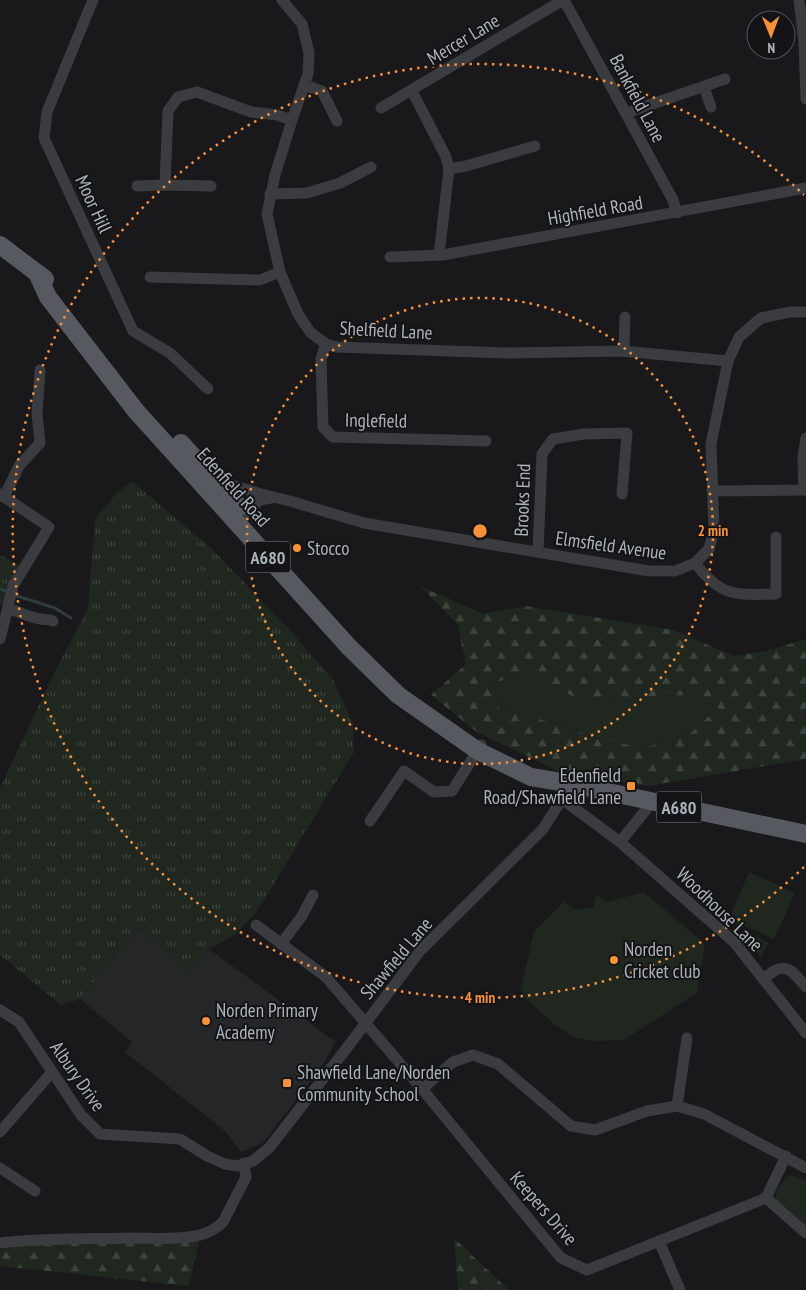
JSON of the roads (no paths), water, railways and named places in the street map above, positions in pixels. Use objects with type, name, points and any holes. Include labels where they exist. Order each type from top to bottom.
[{"type":"main road","name":"Edenfield Road","points":[[0,245],[37,273],[48,297],[215,480],[240,517]]},
{"type":"main road","name":"Edenfield Road","points":[[110,367],[136,411],[357,640],[406,689],[480,747],[531,765],[559,787],[653,802],[806,834]]},
{"type":"street","name":"Moor Hill","points":[[93,0],[47,112],[44,138],[133,331],[170,352],[208,389]]},
{"type":"street","name":"Shelfield Lane","points":[[282,0],[302,24],[309,52],[308,74],[270,194],[267,214],[280,272],[298,314],[310,332],[326,344],[336,347],[506,353],[624,351],[728,361]]},
{"type":"street","name":"Mercer Lane","points":[[381,108],[564,0]]},
{"type":"street","name":"Bankfield Lane","points":[[564,0],[673,200],[676,213]]},
{"type":"street","points":[[799,0],[804,42],[806,99]]},
{"type":"street","points":[[626,113],[725,79]]},
{"type":"street","points":[[304,85],[322,91],[337,121]]},
{"type":"street","points":[[704,87],[711,107]]},
{"type":"street","points":[[412,90],[446,157],[449,169],[439,255]]},
{"type":"street","points":[[164,185],[168,112],[178,97],[198,92],[251,112],[277,115],[292,120]]},
{"type":"street","points":[[449,169],[535,146]]},
{"type":"street","points":[[270,194],[307,193],[340,183],[371,167]]},
{"type":"street","points":[[137,186],[211,186]]},
{"type":"street","name":"Highfield Road","points":[[390,257],[439,255],[806,188]]},
{"type":"street","points":[[150,277],[260,280],[280,272]]},
{"type":"street","points":[[776,537],[776,594],[743,595],[722,589],[708,579],[695,563],[709,549],[714,530],[711,444],[728,361],[739,337],[761,318],[790,312],[806,312]]},
{"type":"street","points":[[624,351],[626,317]]},
{"type":"street","name":"Inglefield","points":[[326,344],[321,359],[323,427],[333,437],[486,441]]},
{"type":"street","points":[[0,639],[13,586],[49,527],[2,495],[19,466],[40,443],[37,414],[40,370]]},
{"type":"street","name":"Brooks End","points":[[538,552],[542,454],[553,439],[584,434],[627,433],[622,494]]},
{"type":"street","points":[[712,491],[805,490],[803,456],[806,438]]},
{"type":"street","name":"Elmsfield Avenue","points":[[215,480],[364,523],[649,571],[675,571],[695,563]]},
{"type":"street","points":[[240,517],[260,500],[276,497]]},
{"type":"street","points":[[9,605],[40,623],[47,618],[53,621]]},
{"type":"street","points":[[370,820],[404,771],[434,792],[452,791],[480,747]]},
{"type":"street","name":"Woodhouse Lane","points":[[559,787],[734,942],[806,1033]]},
{"type":"street","name":"Shawfield Lane","points":[[248,1162],[269,1148],[420,951],[543,829],[559,787]]},
{"type":"street","points":[[620,842],[653,802]]},
{"type":"street","points":[[281,944],[302,916],[313,895]]},
{"type":"street","name":"Keepers Drive","points":[[256,925],[326,977],[422,1089],[561,1258],[587,1270],[766,1198]]},
{"type":"street","points":[[763,979],[776,969],[789,969],[806,987]]},
{"type":"street","name":"Albury Drive","points":[[0,1010],[20,1022],[81,1115],[100,1134],[180,1139],[207,1156],[225,1164],[238,1166],[248,1162]]},
{"type":"street","points":[[677,1106],[688,1038]]},
{"type":"street","points":[[422,1089],[453,1062],[474,1055],[498,1064],[571,1126],[595,1130],[647,1111],[677,1106],[704,1114],[806,1168]]},
{"type":"street","points":[[0,1132],[52,1072]]},
{"type":"street","points":[[786,1156],[766,1198],[806,1233]]},
{"type":"street","points":[[0,1243],[196,1236],[217,1228],[223,1222],[246,1177],[248,1162]]},
{"type":"street","points":[[0,1168],[35,1191]]},
{"type":"street","points":[[660,1241],[680,1290]]},
{"type":"waterway","points":[[0,589],[9,592]]},
{"type":"waterway","points":[[14,595],[55,608],[71,618]]},
{"type":"place","name":"Stocco","points":[[297,548]]},
{"type":"place","name":"Edenfield Road/Shawfield Lane","points":[[631,786]]},
{"type":"place","name":"Norden Cricket club","points":[[614,960]]},
{"type":"place","name":"Norden Primary Academy","points":[[206,1021]]},
{"type":"place","name":"Shawfield Lane/Norden Community School","points":[[287,1083]]}]
